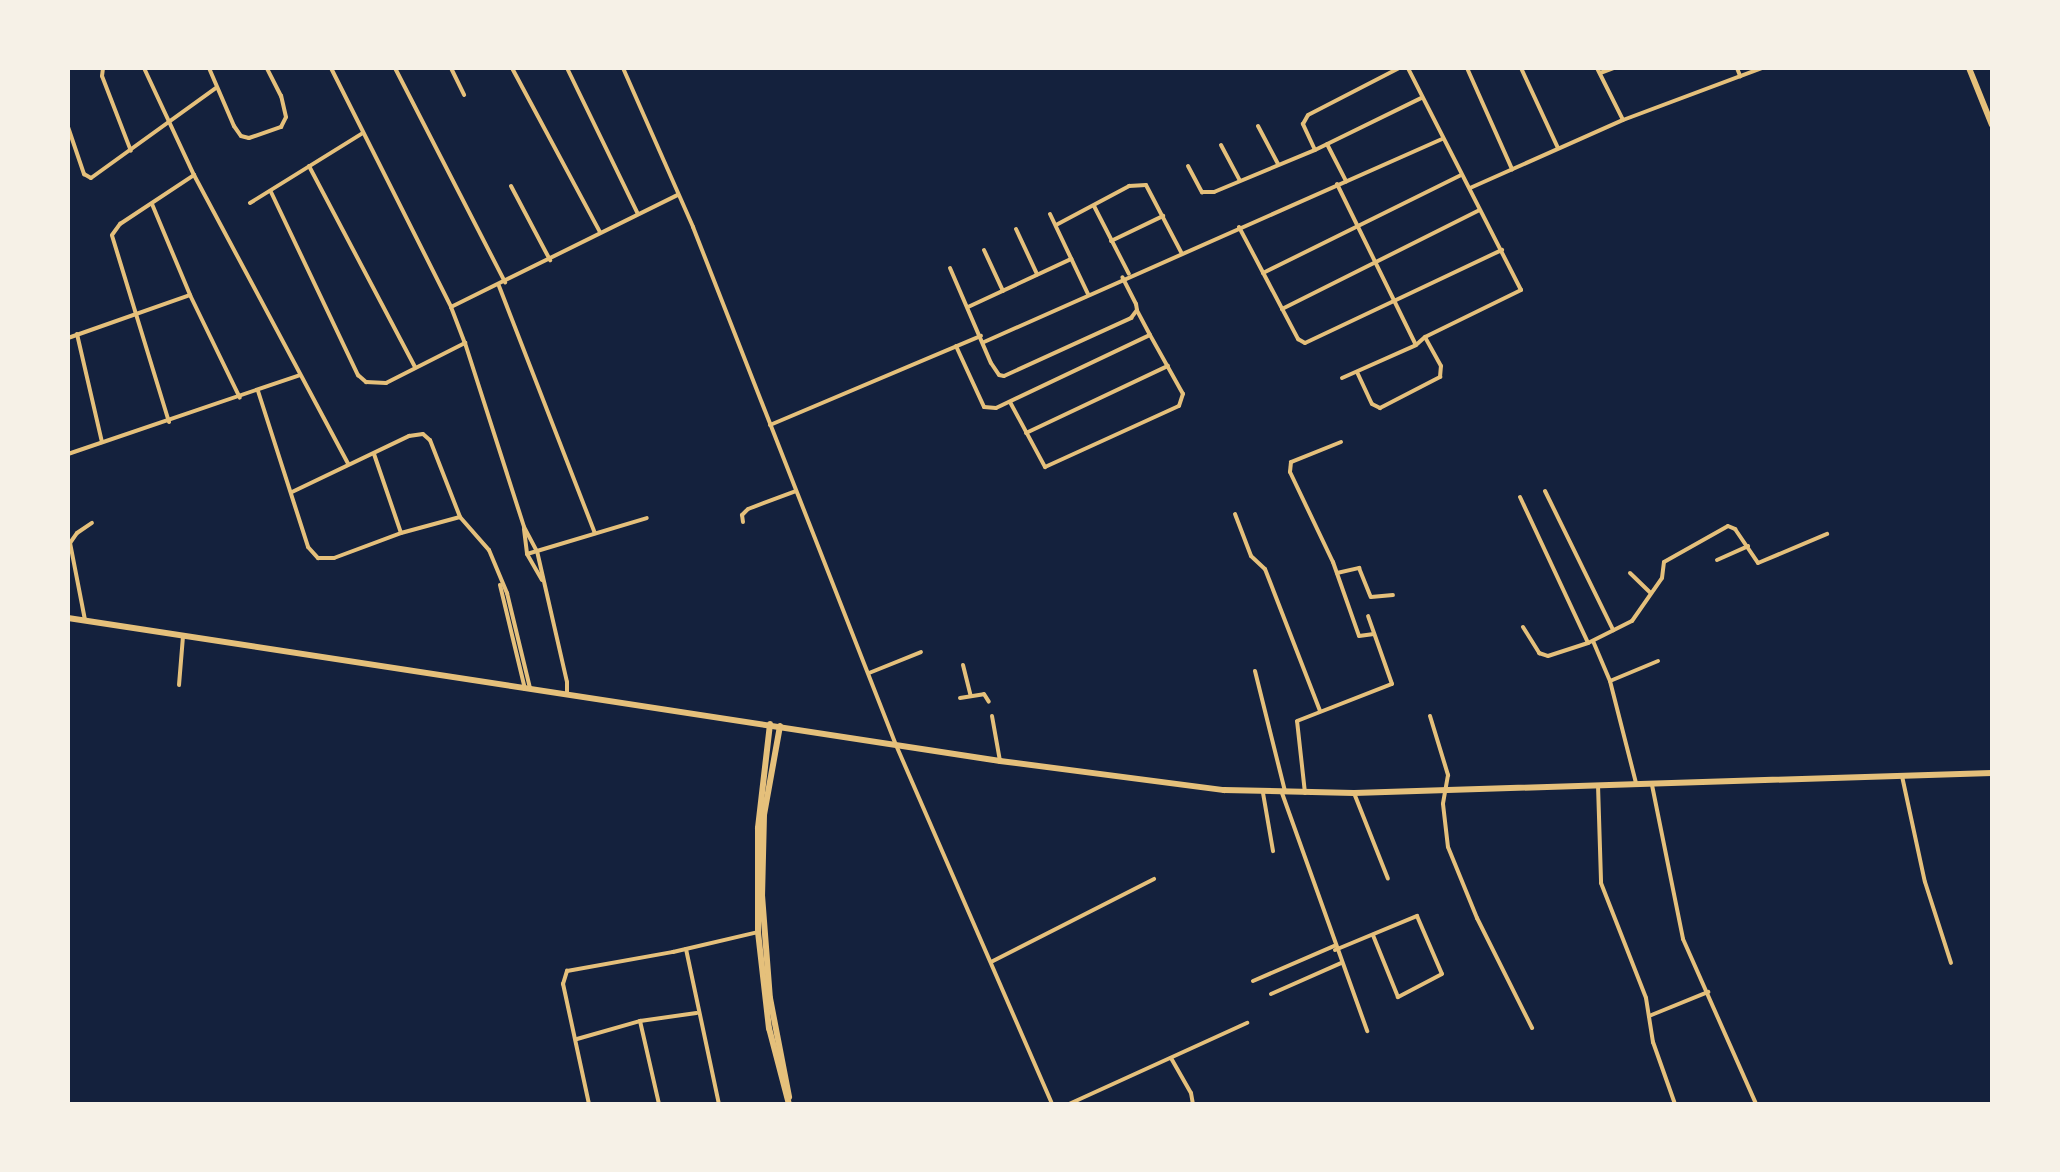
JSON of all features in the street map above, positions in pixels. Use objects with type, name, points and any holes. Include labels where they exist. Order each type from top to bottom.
[{"type":"main road","points":[[1969,68],[1992,125]]},
{"type":"main road","points":[[68,618],[1000,761],[1146,782],[1263,793],[1354,793],[1992,773]]},
{"type":"main road","points":[[770,724],[758,828],[758,932],[768,1019],[790,1104]]},
{"type":"main road","points":[[780,726],[764,815],[762,895],[770,998],[790,1104]]},
{"type":"street","points":[[103,68],[102,76],[131,151]]},
{"type":"street","points":[[144,68],[194,175],[348,464]]},
{"type":"street","points":[[209,68],[241,136],[261,136],[281,127],[286,117],[281,96],[267,68]]},
{"type":"street","points":[[331,68],[451,307],[465,343],[524,527],[537,551],[567,682],[567,695]]},
{"type":"street","points":[[395,68],[505,282]]},
{"type":"street","points":[[451,68],[464,95]]},
{"type":"street","points":[[512,68],[600,232]]},
{"type":"street","points":[[567,68],[638,214]]},
{"type":"street","points":[[623,68],[679,195],[896,745],[1052,1104]]},
{"type":"street","points":[[1315,150],[1303,124],[1308,115],[1399,68]]},
{"type":"street","points":[[1342,378],[1519,293],[1521,285],[1442,139],[1408,68]]},
{"type":"street","points":[[1467,68],[1512,169]]},
{"type":"street","points":[[1521,68],[1558,148]]},
{"type":"street","points":[[1614,68],[1598,71],[1623,120]]},
{"type":"street","points":[[1737,68],[1740,76]]},
{"type":"street","points":[[1470,188],[1623,120],[1762,68]]},
{"type":"street","points":[[68,127],[84,174],[91,178],[217,87]]},
{"type":"street","points":[[1188,166],[1202,192],[1207,194],[1315,150],[1422,97]]},
{"type":"street","points":[[1258,126],[1278,164]]},
{"type":"street","points":[[250,203],[364,133]]},
{"type":"street","points":[[984,342],[1122,277],[1442,139]]},
{"type":"street","points":[[1327,144],[1346,181]]},
{"type":"street","points":[[1221,145],[1240,180]]},
{"type":"street","points":[[309,166],[415,367]]},
{"type":"street","points":[[169,422],[112,235],[120,224],[194,175]]},
{"type":"street","points":[[1263,273],[1461,175]]},
{"type":"street","points":[[1056,225],[1137,183],[1146,185],[1181,252]]},
{"type":"street","points":[[1337,184],[1379,263],[1416,345]]},
{"type":"street","points":[[511,186],[550,260]]},
{"type":"street","points":[[271,192],[358,375],[366,382],[386,383],[465,343]]},
{"type":"street","points":[[451,307],[679,195]]},
{"type":"street","points":[[152,204],[190,295],[240,398]]},
{"type":"street","points":[[1094,206],[1129,274]]},
{"type":"street","points":[[1282,309],[1481,210]]},
{"type":"street","points":[[1050,214],[1088,294]]},
{"type":"street","points":[[1111,241],[1163,216]]},
{"type":"street","points":[[1239,227],[1298,339],[1305,343],[1502,250]]},
{"type":"street","points":[[1016,229],[1037,274]]},
{"type":"street","points":[[984,250],[1003,291]]},
{"type":"street","points":[[968,307],[1071,259]]},
{"type":"street","points":[[950,268],[999,375],[1004,376],[1123,322],[1137,310]]},
{"type":"street","points":[[1010,402],[1041,465],[1050,467],[1179,406],[1183,394],[1122,277]]},
{"type":"street","points":[[499,286],[595,533]]},
{"type":"street","points":[[68,338],[190,295]]},
{"type":"street","points":[[77,334],[102,442]]},
{"type":"street","points":[[956,346],[984,407],[996,408],[1150,335]]},
{"type":"street","points":[[770,425],[981,336]]},
{"type":"street","points":[[1357,372],[1372,404],[1380,408],[1442,373],[1425,337]]},
{"type":"street","points":[[1026,433],[1168,366]]},
{"type":"street","points":[[68,454],[240,398],[300,375]]},
{"type":"street","points":[[258,391],[308,547],[318,558],[334,558],[401,533],[460,517]]},
{"type":"street","points":[[292,492],[409,436],[423,434],[430,440],[460,517],[489,550],[528,689]]},
{"type":"street","points":[[1341,442],[1290,466],[1337,573],[1359,636],[1374,634]]},
{"type":"street","points":[[374,454],[401,533]]},
{"type":"street","points":[[743,522],[742,515],[748,509],[796,491]]},
{"type":"street","points":[[1545,491],[1613,630]]},
{"type":"street","points":[[1520,497],[1610,681],[1636,783]]},
{"type":"street","points":[[1235,514],[1251,556],[1265,569],[1320,711]]},
{"type":"street","points":[[527,554],[647,518]]},
{"type":"street","points":[[85,620],[70,543],[77,533],[92,523]]},
{"type":"street","points":[[1523,627],[1543,655],[1556,655],[1590,642],[1640,615],[1650,592],[1662,578],[1664,562],[1716,531],[1731,526],[1760,563],[1827,534]]},
{"type":"street","points":[[524,527],[527,554],[542,581]]},
{"type":"street","points":[[1717,560],[1748,546]]},
{"type":"street","points":[[1337,573],[1359,568],[1371,597],[1393,595]]},
{"type":"street","points":[[1630,573],[1650,592]]},
{"type":"street","points":[[1305,793],[1297,721],[1392,684],[1368,616]]},
{"type":"street","points":[[179,685],[178,660],[184,634]]},
{"type":"street","points":[[869,673],[921,652]]},
{"type":"street","points":[[1610,681],[1658,661]]},
{"type":"street","points":[[963,665],[971,696]]},
{"type":"street","points":[[1255,671],[1284,793],[1334,948],[1367,1031]]},
{"type":"street","points":[[960,698],[984,694],[989,702]]},
{"type":"street","points":[[992,716],[1000,761]]},
{"type":"street","points":[[1430,716],[1448,775],[1444,814],[1453,862],[1532,1028]]},
{"type":"street","points":[[1902,776],[1925,882],[1951,963]]},
{"type":"street","points":[[1652,783],[1683,939],[1756,1104]]},
{"type":"street","points":[[1598,785],[1601,883],[1646,998],[1653,1042],[1675,1104]]},
{"type":"street","points":[[1263,793],[1273,851]]},
{"type":"street","points":[[1354,793],[1388,879]]},
{"type":"street","points":[[991,962],[1154,879]]},
{"type":"street","points":[[1253,981],[1417,916],[1442,974],[1398,997],[1373,935]]},
{"type":"street","points":[[589,1104],[563,984],[567,971],[758,932]]},
{"type":"street","points":[[686,949],[719,1104]]},
{"type":"street","points":[[1271,994],[1341,963]]},
{"type":"street","points":[[1649,1016],[1708,992]]},
{"type":"street","points":[[577,1039],[640,1021],[697,1012]]},
{"type":"street","points":[[640,1021],[659,1104]]},
{"type":"street","points":[[1069,1104],[1247,1023]]},
{"type":"street","points":[[1171,1058],[1191,1093],[1193,1104]]}]
